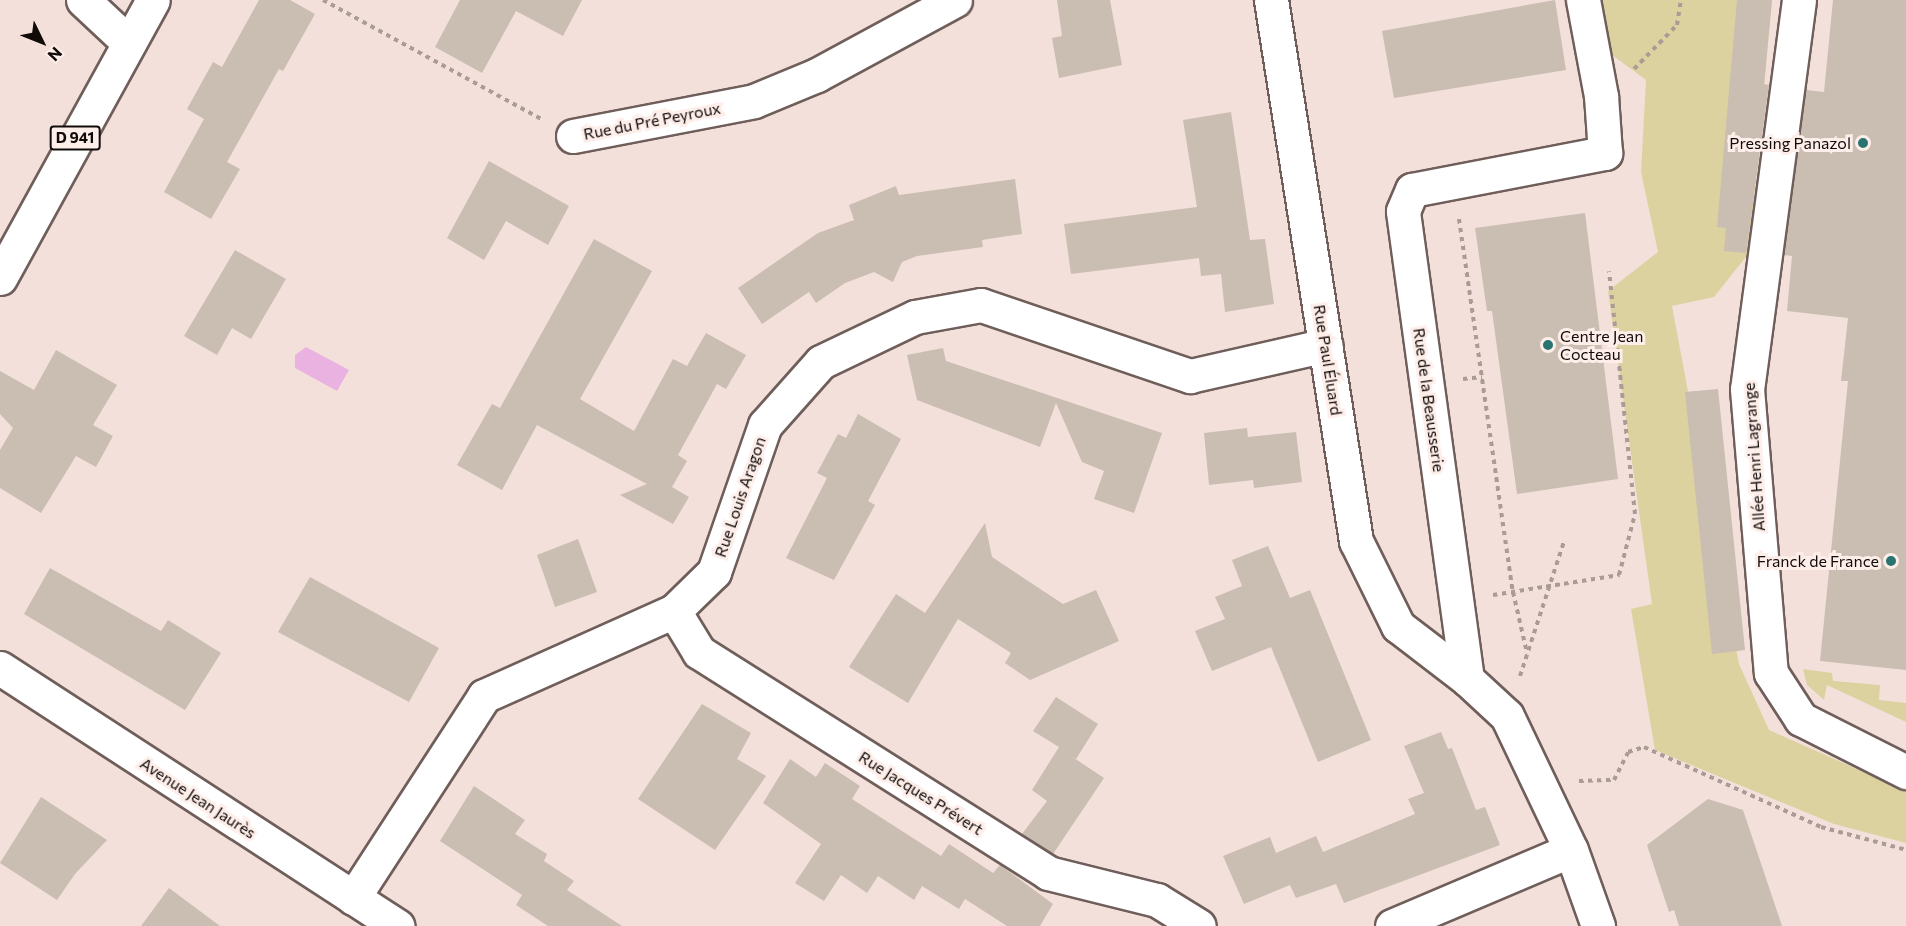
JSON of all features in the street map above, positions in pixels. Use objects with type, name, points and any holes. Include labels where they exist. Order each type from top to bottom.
[{"type":"street","points":[[82,0],[129,44]]},
{"type":"street","name":"D 941","points":[[0,278],[153,0]]},
{"type":"street","name":"Rue du Pré Peyroux","points":[[573,136],[754,101],[817,75],[955,0]]},
{"type":"street","name":"Rue Paul Éluard","points":[[1271,0],[1356,541],[1398,626],[1467,679]]},
{"type":"street","name":"Rue de la Beausserie","points":[[1467,679],[1403,211],[1412,190],[1605,153],[1601,96],[1583,0]]},
{"type":"street","name":"Allée Henri Lagrange","points":[[1799,0],[1747,389],[1771,673],[1800,719],[1906,772]]},
{"type":"street","name":"Rue Louis Aragon","points":[[353,898],[484,696],[674,610],[714,572],[765,425],[821,362],[915,316],[981,305],[1190,376],[1326,345]]},
{"type":"street","name":"Rue Jacques Prévert","points":[[674,610],[699,652],[1048,873],[1157,900],[1199,926]]},
{"type":"street","name":"Avenue Jean Jaurès","points":[[0,668],[398,926]]},
{"type":"street","points":[[1467,679],[1507,716],[1571,850],[1598,926]]},
{"type":"street","points":[[1392,926],[1571,850]]},
{"type":"path","name":"Rue du Pré Peyroux","points":[[323,0],[573,136]]},
{"type":"path","points":[[1601,96],[1648,58],[1677,25],[1681,0]]},
{"type":"path","points":[[1470,215],[1459,217],[1513,592],[1527,653]]},
{"type":"path","points":[[1456,602],[1619,575],[1635,514],[1609,271]]},
{"type":"path","points":[[1507,716],[1564,541]]},
{"type":"path","points":[[1543,790],[1571,782],[1614,780],[1628,752],[1644,747],[1821,827],[1906,850]]},
{"type":"shaded area","points":[[1602,0],[1772,0],[1749,253],[1714,297],[1672,306],[1739,664],[1769,730],[1906,791],[1906,843],[1834,824],[1655,750],[1631,609],[1652,604],[1608,291],[1658,252],[1641,172],[1646,80],[1612,55]]},
{"type":"shaded area","points":[[306,347],[349,370],[337,391],[295,368],[295,355]]},
{"type":"shaded area","points":[[1803,669],[1832,673],[1833,681],[1880,685],[1879,700],[1906,703],[1906,722],[1827,685],[1824,700],[1807,685]]},
{"type":"building","points":[[259,0],[290,0],[315,14],[283,71],[279,69],[227,162],[240,169],[211,219],[164,192],[204,119],[187,109],[213,62],[222,67]]},
{"type":"building","points":[[460,0],[582,0],[563,36],[516,11],[482,73],[435,47]]},
{"type":"building","points":[[1057,0],[1110,0],[1122,65],[1059,78],[1052,38],[1062,36]]},
{"type":"building","points":[[1555,0],[1566,70],[1394,98],[1382,31]]},
{"type":"building","points":[[1737,0],[1772,0],[1764,84],[1769,85],[1746,253],[1724,251],[1726,228],[1717,227]]},
{"type":"building","points":[[1833,0],[1906,0],[1906,670],[1820,661],[1848,381],[1841,381],[1848,318],[1787,311],[1792,256],[1784,255],[1806,90],[1824,92]]},
{"type":"building","points":[[1231,112],[1250,240],[1265,239],[1274,304],[1225,312],[1221,274],[1201,276],[1199,258],[1071,274],[1064,224],[1197,207],[1183,120]]},
{"type":"building","points":[[489,161],[569,206],[548,245],[506,221],[484,260],[447,238]]},
{"type":"building","points":[[1015,179],[1022,234],[982,240],[983,247],[917,256],[902,262],[893,282],[874,272],[845,283],[816,303],[809,292],[762,324],[738,288],[818,233],[854,220],[849,205],[896,186],[899,195]]},
{"type":"building","name":"Centre Jean Cocteau","points":[[1585,213],[1618,479],[1517,494],[1492,311],[1487,311],[1475,228]]},
{"type":"building","points":[[594,239],[652,271],[580,399],[634,431],[673,359],[687,366],[706,333],[746,355],[726,389],[717,384],[678,455],[687,461],[672,487],[689,497],[673,524],[620,495],[647,484],[537,425],[502,490],[457,465],[492,404],[500,408]]},
{"type":"building","points":[[235,250],[286,279],[251,339],[232,328],[217,355],[184,336]]},
{"type":"building","points":[[943,348],[946,361],[1162,433],[1134,513],[1094,499],[1104,471],[1082,462],[1056,403],[1040,447],[917,400],[907,355]]},
{"type":"building","points":[[56,350],[117,385],[93,425],[113,436],[96,467],[76,456],[41,513],[0,488],[0,450],[13,428],[0,414],[0,371],[34,390]]},
{"type":"building","points":[[1718,389],[1745,650],[1712,654],[1685,392]]},
{"type":"building","points":[[858,414],[901,439],[868,501],[875,505],[834,580],[786,558],[827,478],[817,473],[838,434],[846,438]]},
{"type":"building","points":[[1247,428],[1248,437],[1296,432],[1302,482],[1254,488],[1253,480],[1209,485],[1204,433]]},
{"type":"building","points":[[985,523],[992,557],[1063,604],[1096,590],[1119,641],[1030,680],[1005,663],[1011,653],[958,619],[908,703],[849,667],[896,594],[925,613]]},
{"type":"building","points":[[578,539],[597,592],[555,607],[537,555]]},
{"type":"building","points":[[1268,546],[1290,598],[1310,590],[1371,740],[1318,762],[1271,647],[1212,671],[1195,631],[1225,619],[1215,597],[1242,586],[1232,560]]},
{"type":"building","points":[[50,568],[161,631],[168,620],[221,653],[185,710],[24,614]]},
{"type":"building","points":[[310,577],[439,648],[409,702],[278,632]]},
{"type":"building","points":[[1056,697],[1098,724],[1076,759],[1071,756],[1104,778],[1053,854],[1022,834],[1047,801],[1032,790],[1059,747],[1033,731]]},
{"type":"building","points":[[702,704],[751,733],[737,759],[766,776],[715,850],[638,799]]},
{"type":"building","points":[[1441,732],[1448,749],[1452,748],[1476,810],[1485,807],[1500,845],[1344,903],[1336,884],[1296,898],[1290,885],[1244,904],[1223,856],[1270,837],[1276,853],[1316,836],[1323,852],[1415,814],[1408,799],[1424,793],[1404,746]]},
{"type":"building","points":[[790,759],[816,777],[825,763],[860,786],[852,799],[941,856],[949,844],[993,873],[1000,865],[1053,904],[1040,926],[1007,926],[965,899],[959,909],[922,886],[914,900],[878,876],[867,893],[841,875],[824,901],[795,883],[821,844],[763,803]]},
{"type":"building","points":[[474,786],[525,820],[515,834],[547,854],[544,861],[574,881],[567,890],[622,926],[548,926],[516,905],[522,895],[440,841]]},
{"type":"building","points":[[41,797],[107,840],[75,874],[57,900],[0,863]]},
{"type":"building","points":[[1708,799],[1743,810],[1782,926],[1679,926],[1674,910],[1669,912],[1647,845]]},
{"type":"building","points":[[169,888],[220,926],[141,926]]},
{"type":"place","name":"Pressing Panazol","points":[[1863,143]]},
{"type":"place","name":"Centre Jean Cocteau","points":[[1548,345]]},
{"type":"place","name":"Franck de France","points":[[1891,561]]}]
